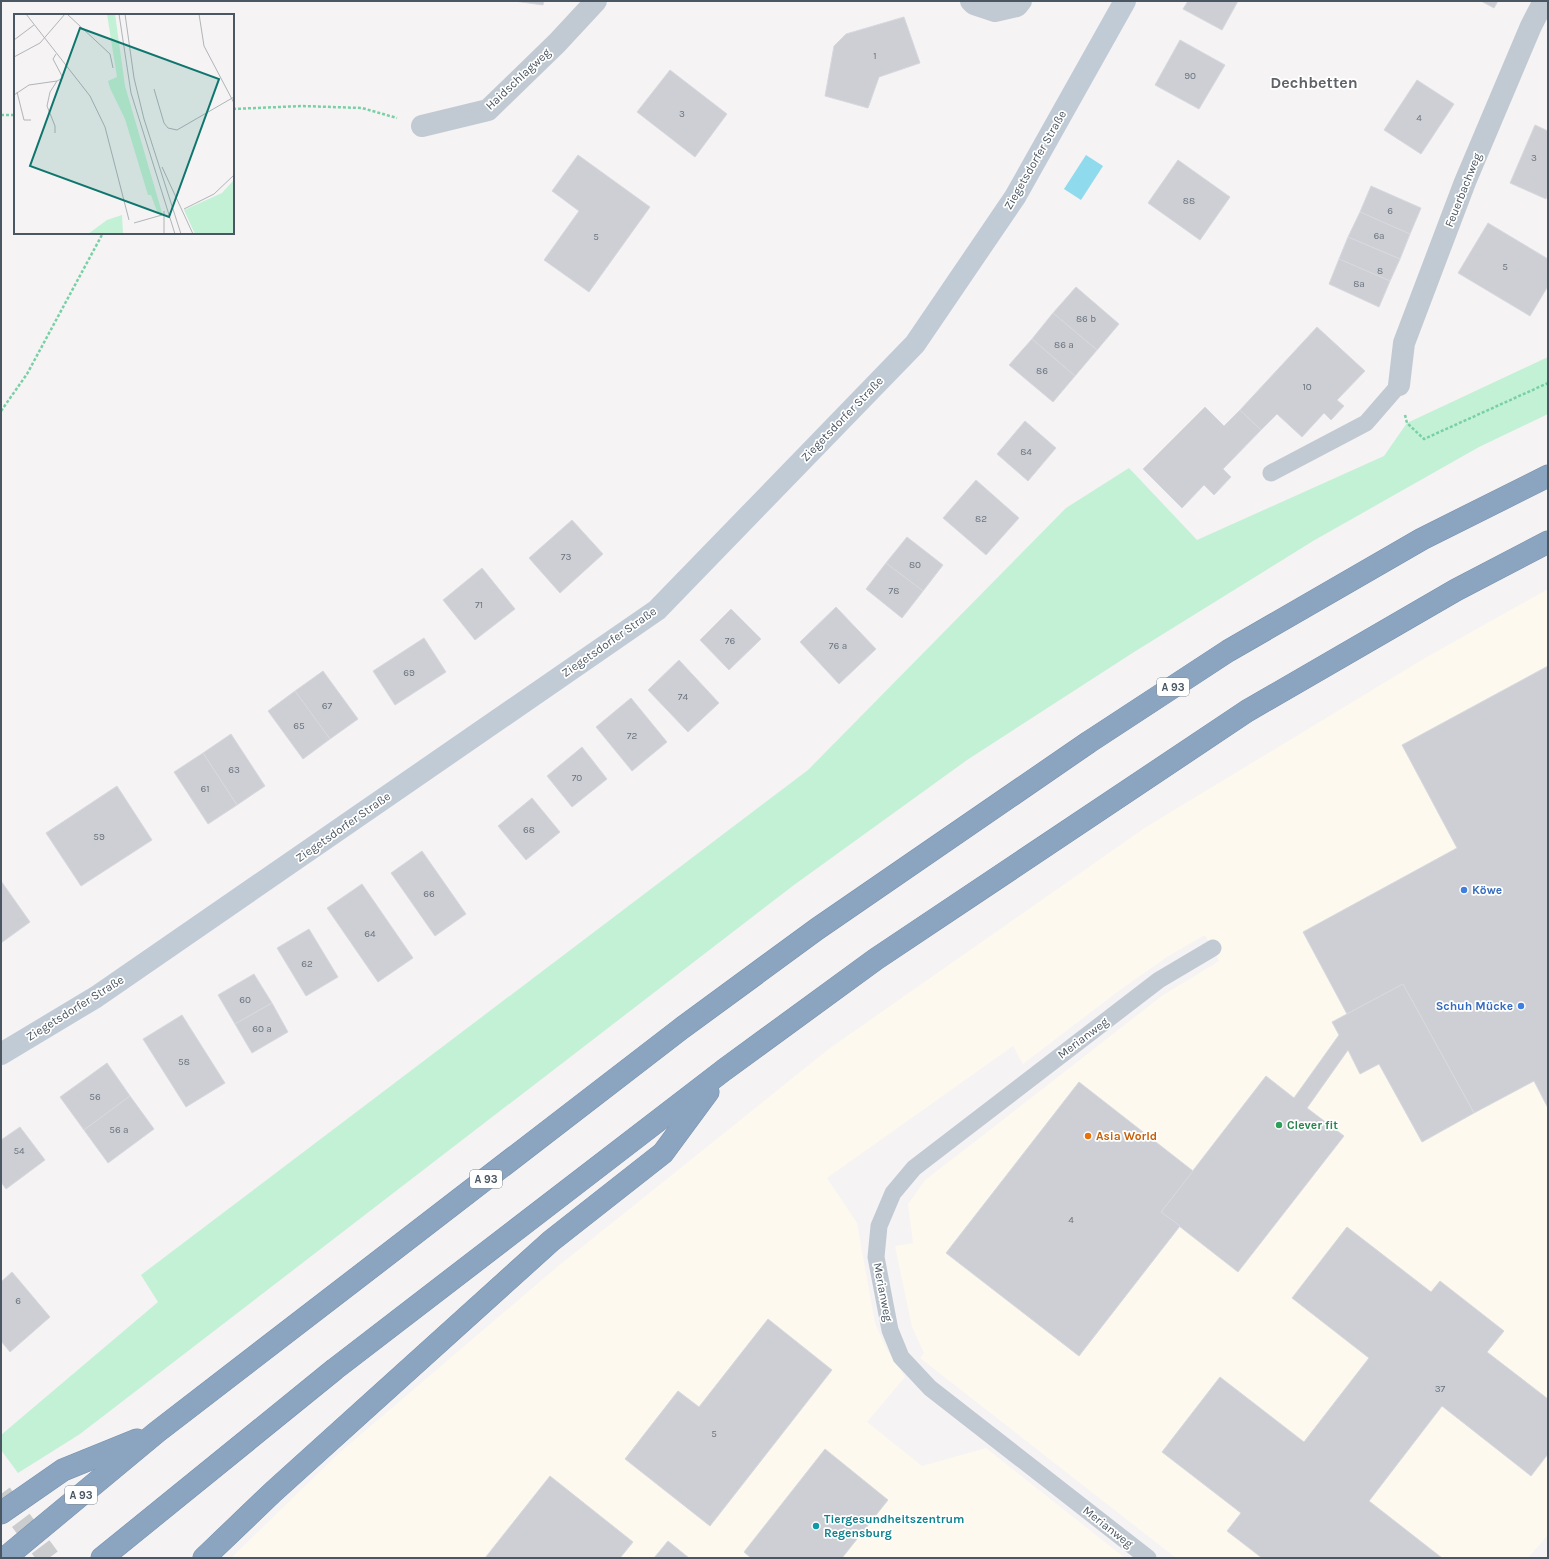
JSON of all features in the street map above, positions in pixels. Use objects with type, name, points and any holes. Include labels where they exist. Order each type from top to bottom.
[{"type":"highway","name":"A 93","points":[[5,1558],[157,1432],[695,1019],[817,929],[1089,742],[1242,642],[1422,539],[1548,476]]},
{"type":"highway","points":[[102,1558],[335,1369],[724,1070],[876,959],[1246,711],[1456,590],[1548,542]]},
{"type":"highway","points":[[204,1558],[273,1492],[551,1241],[663,1153],[724,1070]]},
{"type":"highway","name":"A 93","points":[[1,1513],[63,1470],[157,1432]]},
{"type":"street","name":"Haidschlagweg","points":[[422,126],[488,110],[557,43],[596,1]]},
{"type":"street","points":[[971,1],[974,4],[995,11],[1017,6],[1021,1]]},
{"type":"street","name":"Ziegetsdorfer Straße","points":[[1,1054],[96,997],[657,610],[915,344],[1015,197],[1125,1]]},
{"type":"street","name":"Feuerbachweg","points":[[1399,385],[1404,343],[1462,189],[1531,26],[1544,1]]},
{"type":"lane","points":[[1272,473],[1366,423],[1399,385]]},
{"type":"lane","name":"Merianweg","points":[[1148,1558],[930,1388],[902,1357],[890,1330],[876,1257],[879,1226],[894,1193],[914,1168],[1159,980],[1213,948]]},
{"type":"path","points":[[234,109],[302,106],[362,108],[422,126]]},
{"type":"path","points":[[1,115],[14,115]]},
{"type":"path","points":[[1,411],[27,374],[102,234]]},
{"type":"path","points":[[1399,385],[1407,423],[1424,439],[1548,383]]},
{"type":"shaded area","points":[[1548,589],[1548,1535],[1528,1558],[1176,1558],[920,1358],[924,1353],[912,1327],[895,1246],[913,1243],[908,1204],[925,1180],[1163,995],[1219,961],[1205,935],[1167,957],[1120,990],[1023,1064],[1013,1046],[827,1178],[857,1223],[875,1323],[887,1350],[905,1377],[867,1422],[922,1466],[986,1448],[1125,1558],[231,1558],[339,1453],[557,1267],[830,1048],[1146,827],[1425,658]]},
{"type":"green space","points":[[1548,357],[1548,414],[1479,447],[1313,541],[1134,652],[967,760],[794,885],[80,1434],[18,1473],[1,1450],[1,1435],[158,1302],[141,1275],[808,770],[1066,508],[1129,468],[1197,540],[1384,456],[1407,423]]},
{"type":"water","points":[[1086,155],[1103,166],[1081,200],[1064,189]]},
{"type":"building","points":[[514,1],[544,1],[543,5]]},
{"type":"building","points":[[1188,1],[1238,1],[1222,30],[1183,9]]},
{"type":"building","points":[[1481,1],[1498,1],[1494,8]]},
{"type":"building","points":[[904,17],[920,63],[879,77],[868,108],[825,96],[834,46],[846,34]]},
{"type":"building","points":[[1180,40],[1225,65],[1199,109],[1155,85]]},
{"type":"building","points":[[670,70],[727,114],[695,157],[637,112]]},
{"type":"building","points":[[1417,80],[1454,104],[1421,154],[1384,130]]},
{"type":"building","points":[[1535,125],[1548,131],[1548,194],[1546,199],[1510,183]]},
{"type":"building","points":[[578,155],[650,207],[589,292],[544,260],[579,211],[552,191]]},
{"type":"building","points":[[1178,160],[1230,197],[1200,240],[1148,203]]},
{"type":"building","points":[[1371,186],[1421,208],[1410,234],[1360,212]]},
{"type":"building","points":[[1360,212],[1410,234],[1400,259],[1348,237]]},
{"type":"building","points":[[1488,223],[1548,259],[1548,286],[1530,316],[1458,273]]},
{"type":"building","points":[[1348,237],[1400,259],[1390,281],[1339,259]]},
{"type":"building","points":[[1339,259],[1390,281],[1379,307],[1329,284]]},
{"type":"building","points":[[1076,287],[1119,324],[1097,350],[1053,313]]},
{"type":"building","points":[[1053,313],[1097,350],[1075,376],[1032,339]]},
{"type":"building","points":[[1317,327],[1365,371],[1337,400],[1344,406],[1331,420],[1324,413],[1302,437],[1277,414],[1261,430],[1240,410]]},
{"type":"building","points":[[1032,339],[1075,376],[1053,402],[1009,365]]},
{"type":"building","points":[[1205,407],[1224,426],[1240,410],[1261,430],[1223,469],[1231,477],[1214,495],[1204,485],[1182,508],[1143,469]]},
{"type":"building","points":[[1025,421],[1056,448],[1028,481],[997,454]]},
{"type":"building","points":[[976,480],[1019,518],[986,555],[943,518]]},
{"type":"building","points":[[572,520],[603,554],[560,593],[529,558]]},
{"type":"building","points":[[907,537],[943,565],[923,591],[886,563]]},
{"type":"building","points":[[886,563],[923,591],[902,618],[866,589]]},
{"type":"building","points":[[482,568],[515,609],[475,640],[443,600]]},
{"type":"building","points":[[836,607],[876,649],[839,684],[800,642]]},
{"type":"building","points":[[731,609],[761,639],[729,670],[700,640]]},
{"type":"building","points":[[424,638],[446,672],[395,705],[373,671]]},
{"type":"building","points":[[679,660],[719,703],[688,732],[648,690]]},
{"type":"building","name":"Köwe","points":[[1548,666],[1548,1108],[1534,1081],[1474,1113],[1403,984],[1347,1014],[1303,932],[1457,848],[1402,745]]},
{"type":"building","points":[[323,671],[358,719],[330,739],[295,691]]},
{"type":"building","points":[[295,691],[330,739],[303,759],[268,711]]},
{"type":"building","points":[[631,698],[667,742],[632,771],[596,727]]},
{"type":"building","points":[[231,734],[265,786],[237,805],[203,753]]},
{"type":"building","points":[[582,747],[607,779],[572,807],[547,776]]},
{"type":"building","points":[[203,753],[237,805],[208,824],[174,772]]},
{"type":"building","points":[[117,786],[152,840],[81,886],[46,833]]},
{"type":"building","points":[[532,798],[560,832],[526,860],[498,826]]},
{"type":"building","points":[[422,851],[466,914],[435,936],[391,873]]},
{"type":"building","points":[[1,881],[30,922],[1,943]]},
{"type":"building","points":[[362,884],[413,958],[378,982],[327,908]]},
{"type":"building","points":[[309,929],[338,977],[306,996],[277,948]]},
{"type":"building","points":[[254,974],[272,1003],[235,1024],[218,995]]},
{"type":"building","name":"Clever fit","points":[[1403,984],[1474,1113],[1422,1142],[1379,1064],[1360,1074],[1348,1050],[1307,1108],[1344,1136],[1238,1272],[1161,1212],[1266,1076],[1294,1098],[1339,1035],[1332,1022]]},
{"type":"building","points":[[272,1003],[288,1032],[252,1053],[235,1024]]},
{"type":"building","points":[[182,1015],[225,1083],[186,1107],[143,1039]]},
{"type":"building","points":[[107,1063],[130,1096],[84,1130],[60,1097]]},
{"type":"building","points":[[1079,1082],[1193,1171],[1161,1212],[1180,1226],[1079,1356],[946,1253]]},
{"type":"building","points":[[130,1096],[154,1129],[108,1163],[84,1130]]},
{"type":"building","points":[[20,1127],[45,1160],[6,1189],[1,1182],[1,1140]]},
{"type":"building","points":[[1347,1227],[1431,1292],[1440,1281],[1504,1331],[1487,1352],[1548,1399],[1548,1454],[1531,1476],[1442,1406],[1369,1501],[1442,1558],[1262,1558],[1227,1531],[1241,1513],[1162,1452],[1220,1377],[1304,1442],[1369,1358],[1292,1298]]},
{"type":"building","points":[[12,1272],[50,1317],[10,1352],[1,1341],[1,1282]]},
{"type":"building","points":[[768,1319],[832,1370],[710,1526],[625,1459],[678,1391],[699,1407]]},
{"type":"building","name":"Tiergesundheitszentrum Regensburg","points":[[825,1449],[888,1500],[842,1558],[751,1558],[744,1552]]},
{"type":"building","points":[[550,1476],[633,1542],[620,1558],[485,1558]]},
{"type":"building","points":[[668,1541],[689,1558],[654,1558]]},
{"type":"tunnel","points":[[1,1494],[49,1558]]},
{"type":"place","name":"Köwe","points":[[1464,890]]},
{"type":"place","name":"Schuh Mücke","points":[[1521,1006]]},
{"type":"place","name":"Clever fit","points":[[1279,1125]]},
{"type":"place","name":"Asia World","points":[[1088,1136]]},
{"type":"place","name":"Tiergesundheitszentrum Regensburg","points":[[816,1526]]},
{"type":"district","name":"Dechbetten","points":[[1314,82]]}]
